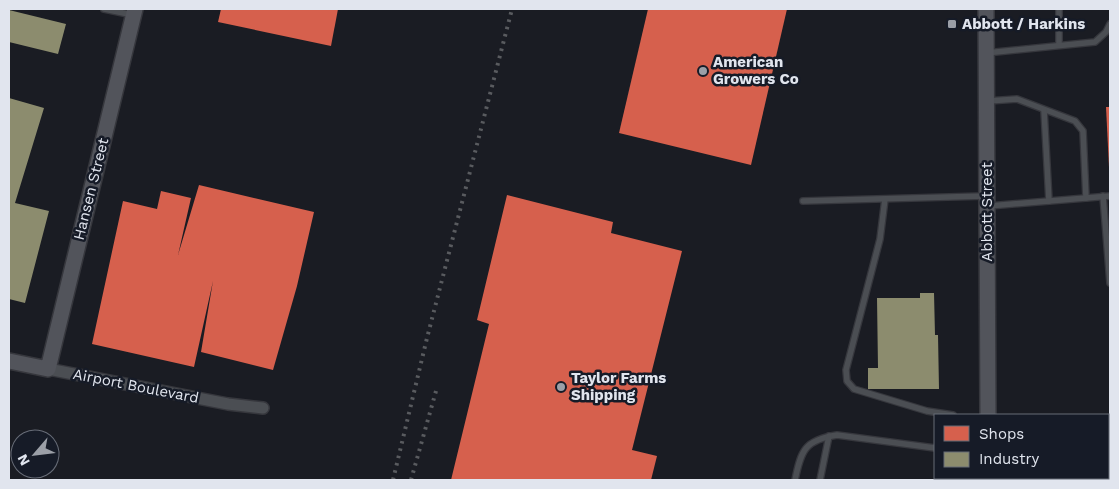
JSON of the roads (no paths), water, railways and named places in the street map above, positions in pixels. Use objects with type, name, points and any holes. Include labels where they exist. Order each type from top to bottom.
[{"type":"street","name":"Abbott Street","points":[[986,9],[988,414]]},
{"type":"street","name":"Hansen Street","points":[[48,369],[134,12]]},
{"type":"street","name":"Airport Boulevard","points":[[9,361],[228,404],[263,408]]},
{"type":"lane","points":[[104,9],[134,12]]},
{"type":"lane","points":[[1059,9],[1059,45]]},
{"type":"lane","points":[[986,53],[1095,42],[1106,32],[1110,24]]},
{"type":"lane","points":[[987,101],[1017,99],[1075,121],[1083,131],[1086,198]]},
{"type":"lane","points":[[1044,110],[1049,201]]},
{"type":"lane","points":[[803,201],[885,199],[1049,201],[1107,196],[1110,283]]},
{"type":"lane","points":[[885,199],[880,239],[846,370],[847,380],[854,389],[948,414]]},
{"type":"lane","points":[[795,480],[799,460],[808,445],[822,437],[838,435],[934,448]]},
{"type":"lane","points":[[820,480],[829,436]]},
{"type":"railway","points":[[393,480],[427,338],[512,9]]},
{"type":"railway","points":[[411,480],[436,391]]},
{"type":"place","name":"Abbott / Harkins","points":[[952,24]]},
{"type":"place","name":"American Growers Co","points":[[703,71]]},
{"type":"place","name":"Taylor Farms Shipping","points":[[561,387]]}]
